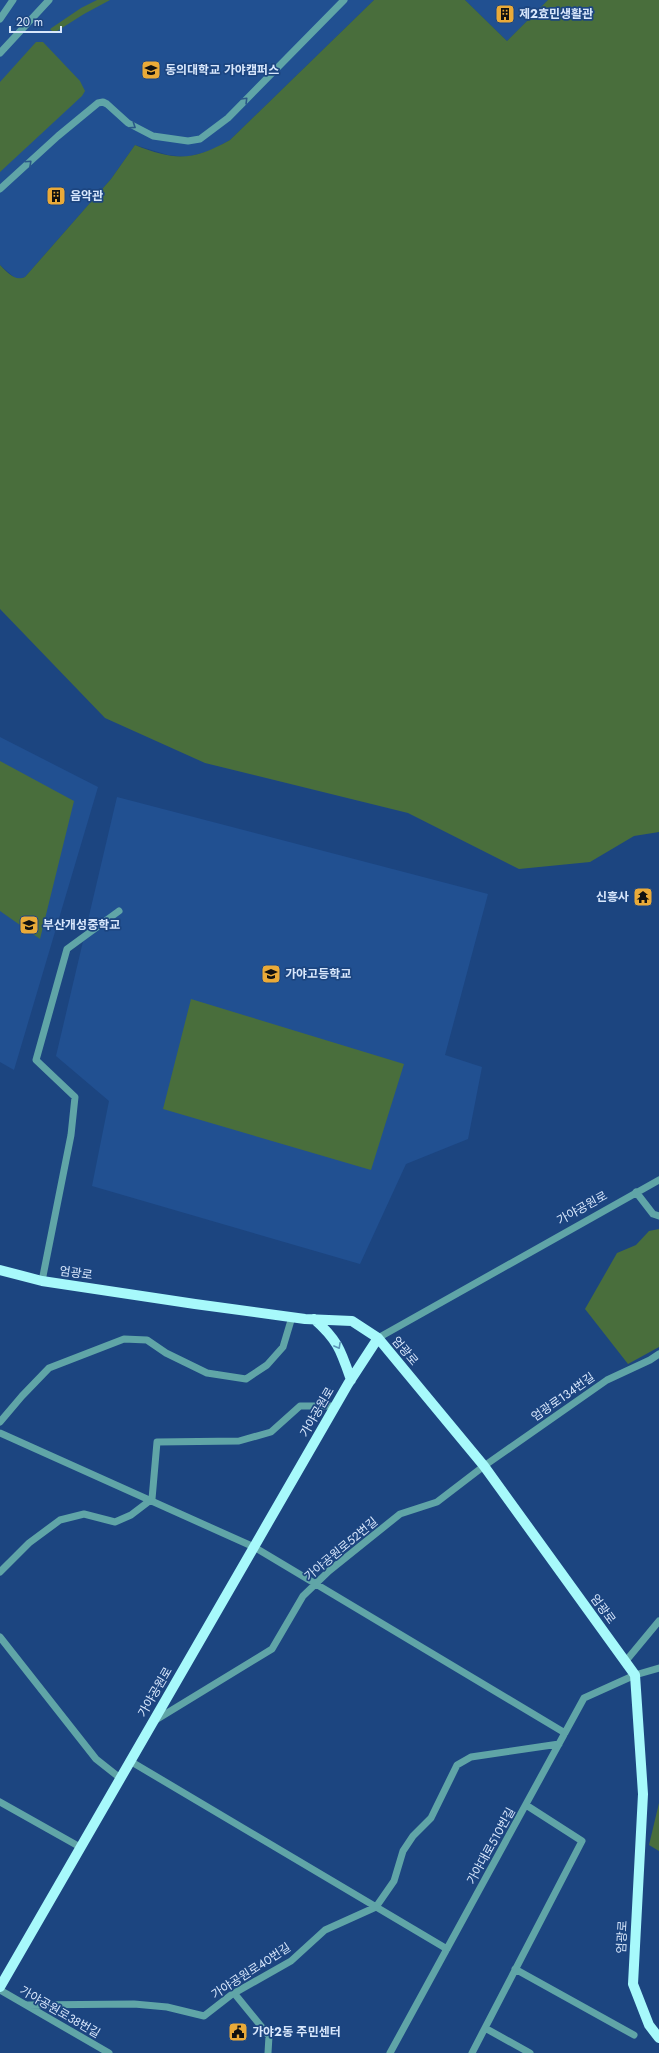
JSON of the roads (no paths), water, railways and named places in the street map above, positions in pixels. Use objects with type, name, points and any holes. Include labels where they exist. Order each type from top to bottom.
[{"type":"main road","name":"엄광로","points":[[0,1270],[42,1282],[292,1317],[352,1321],[378,1338],[484,1466],[635,1675],[643,1794],[633,1984],[649,2025],[659,2038]]},
{"type":"main road","points":[[314,1319],[331,1334],[340,1350],[351,1380]]},
{"type":"main road","name":"가야공원로","points":[[0,1988],[335,1406],[378,1338]]},
{"type":"street","points":[[0,52],[22,26],[49,0]]},
{"type":"street","points":[[0,189],[58,136],[98,103],[103,102],[132,126],[153,136],[188,141],[200,139],[228,118],[344,0]]},
{"type":"street","points":[[0,19],[12,1]]},
{"type":"street","points":[[42,1282],[71,1135],[75,1097],[36,1060],[67,949],[119,912]]},
{"type":"street","name":"가야공원로","points":[[378,1338],[659,1180]]},
{"type":"street","points":[[636,1192],[652,1214],[659,1216]]},
{"type":"street","points":[[0,1422],[22,1396],[50,1368],[124,1339],[147,1340],[166,1353],[207,1373],[246,1379],[267,1365],[283,1347],[292,1317]]},
{"type":"street","name":"엄광로134번길","points":[[484,1466],[607,1380],[650,1360],[659,1354]]},
{"type":"street","points":[[0,1572],[29,1543],[60,1520],[84,1514],[115,1522],[131,1515],[152,1500],[157,1442],[239,1441],[271,1432],[300,1406],[335,1406]]},
{"type":"street","points":[[0,1433],[254,1547],[565,1732]]},
{"type":"street","name":"가야공원로52번길","points":[[153,1722],[272,1649],[303,1596],[329,1571],[400,1514],[437,1502],[484,1466]]},
{"type":"street","points":[[625,1662],[659,1621]]},
{"type":"street","points":[[0,1637],[96,1758],[120,1778]]},
{"type":"street","name":"가야대로510번길","points":[[390,2053],[584,1698],[635,1675],[659,1668]]},
{"type":"street","points":[[376,1908],[394,1881],[403,1851],[413,1836],[431,1818],[457,1765],[471,1757],[559,1744]]},
{"type":"street","points":[[130,1761],[447,1949]]},
{"type":"street","points":[[0,1802],[80,1847]]},
{"type":"street","points":[[472,2053],[582,1841],[526,1804]]},
{"type":"street","name":"가야공원로40번길","points":[[26,2005],[134,2004],[167,2007],[204,2016],[234,1993],[291,1961],[325,1930],[376,1908]]},
{"type":"street","points":[[515,1969],[634,2035]]},
{"type":"street","name":"가야공원로38번길","points":[[0,1988],[26,2005],[109,2053]]},
{"type":"street","points":[[234,1993],[269,2036],[268,2053]]},
{"type":"street","points":[[485,2028],[530,2053]]},
{"type":"place","name":"제2효민생활관","points":[[505,14]]},
{"type":"place","name":"동의대학교 가야캠퍼스","points":[[151,70]]},
{"type":"place","name":"음악관","points":[[56,196]]},
{"type":"place","name":"신흥사","points":[[643,897]]},
{"type":"place","name":"부산개성중학교","points":[[29,925]]},
{"type":"place","name":"가야고등학교","points":[[271,974]]},
{"type":"place","name":"가야2동 주민센터","points":[[238,2032]]}]
